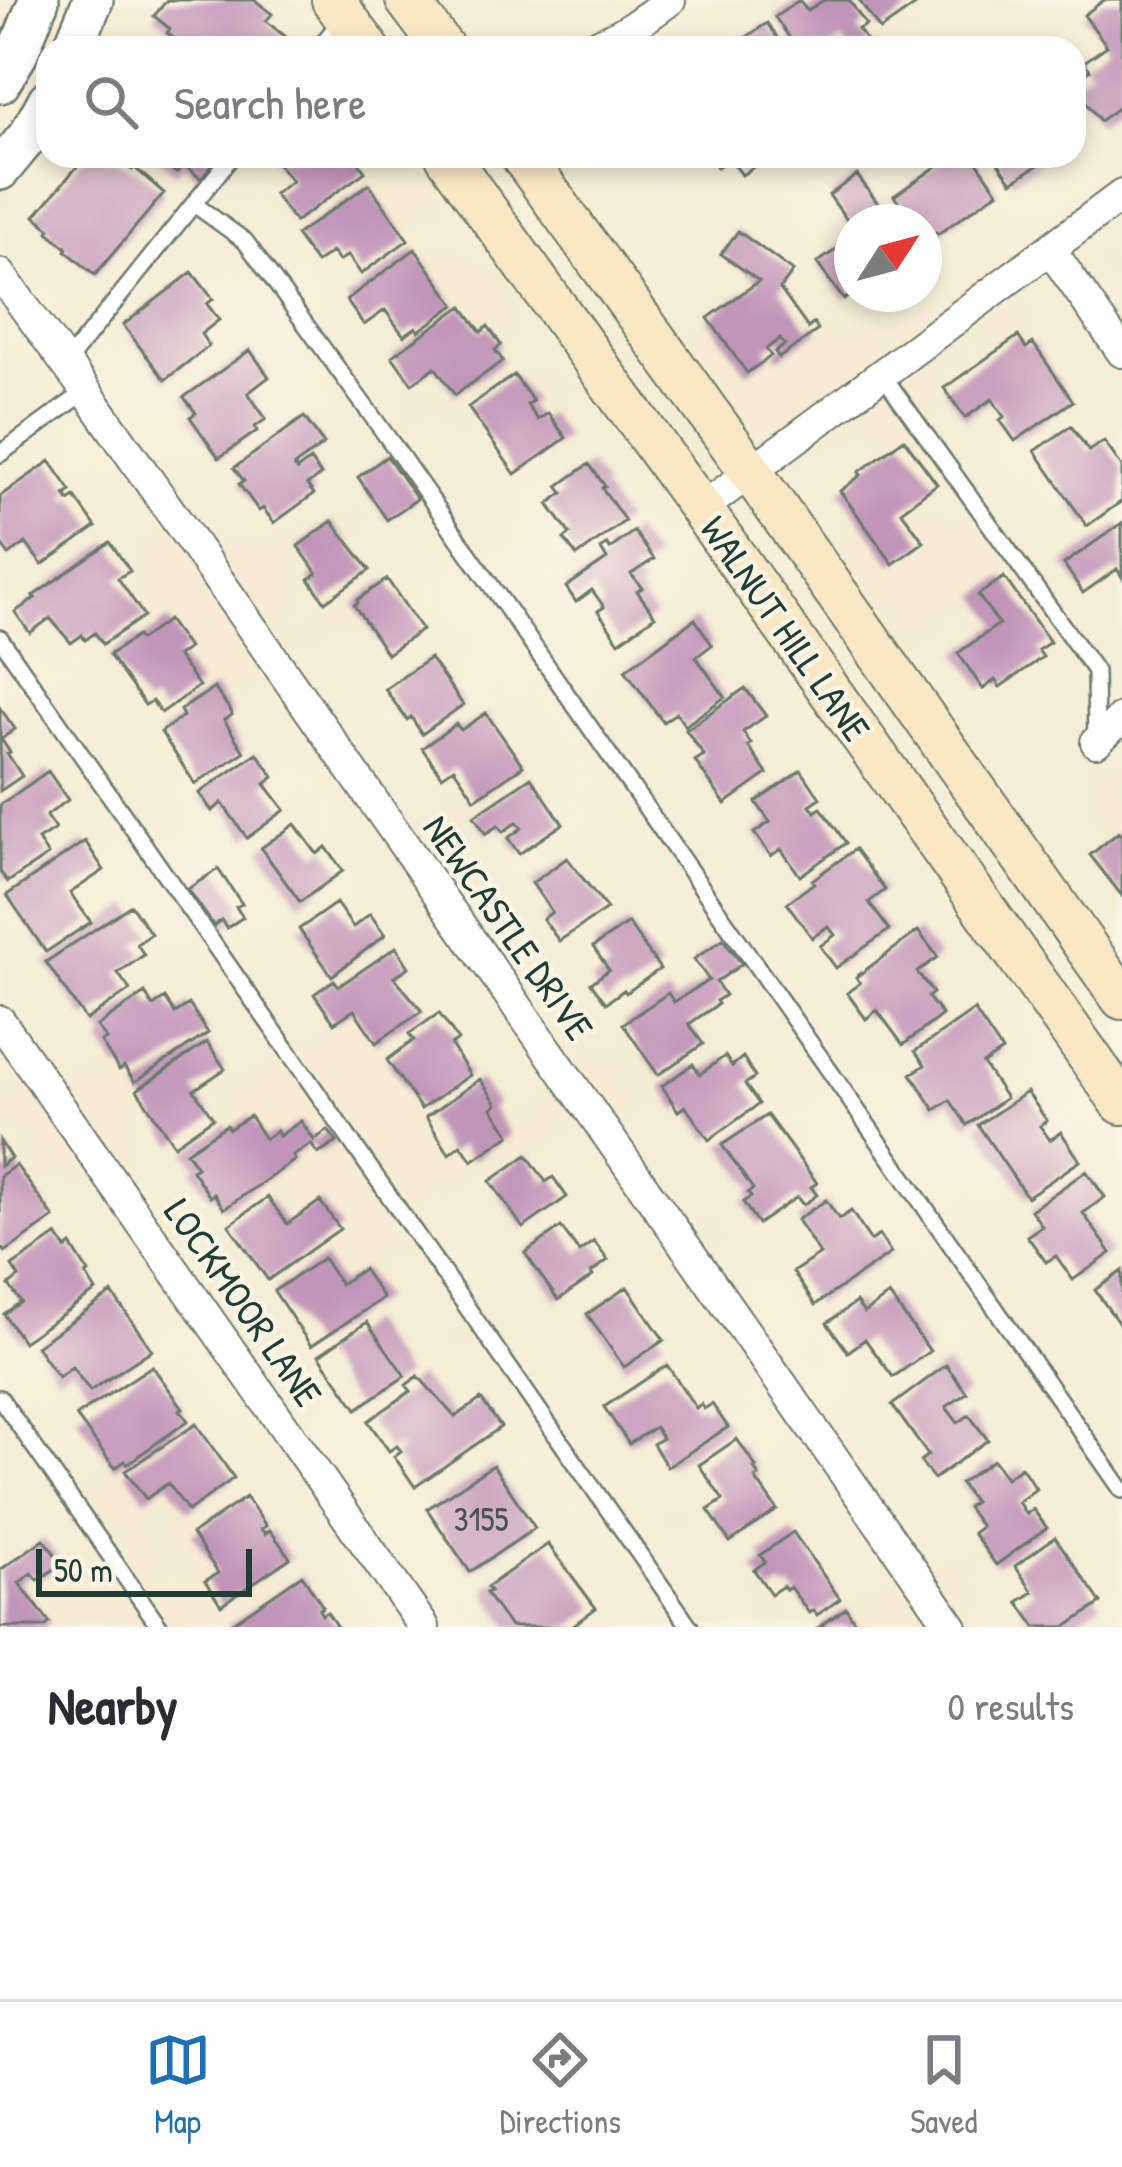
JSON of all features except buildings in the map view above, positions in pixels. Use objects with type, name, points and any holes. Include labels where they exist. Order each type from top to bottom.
[{"type":"main road","points":[[407,0],[433,36]]},
{"type":"main road","name":"WALNUT HILL LANE","points":[[456,168],[1122,1103]]},
{"type":"main road","name":"WALNUT HILL LANE","points":[[531,168],[1119,988]]},
{"type":"street","points":[[0,83],[39,0]]},
{"type":"street","points":[[79,36],[93,0]]},
{"type":"street","points":[[618,36],[670,0]]},
{"type":"street","points":[[0,170],[36,121]]},
{"type":"street","points":[[701,509],[1122,195]]},
{"type":"street","points":[[1050,249],[1122,352]]},
{"type":"street","name":"NEWCASTLE DRIVE","points":[[0,274],[952,1627]]},
{"type":"street","points":[[1096,742],[1122,718]]},
{"type":"street","name":"LOCKMOOR LANE","points":[[0,1021],[424,1627]]},
{"type":"lane","points":[[66,363],[222,168]]},
{"type":"lane","points":[[194,204],[245,241],[380,427],[1122,1490]]},
{"type":"lane","points":[[882,374],[1095,671],[1096,742]]},
{"type":"lane","points":[[0,454],[86,391]]},
{"type":"lane","points":[[0,638],[690,1627]]},
{"type":"lane","points":[[0,1399],[160,1627]]}]
